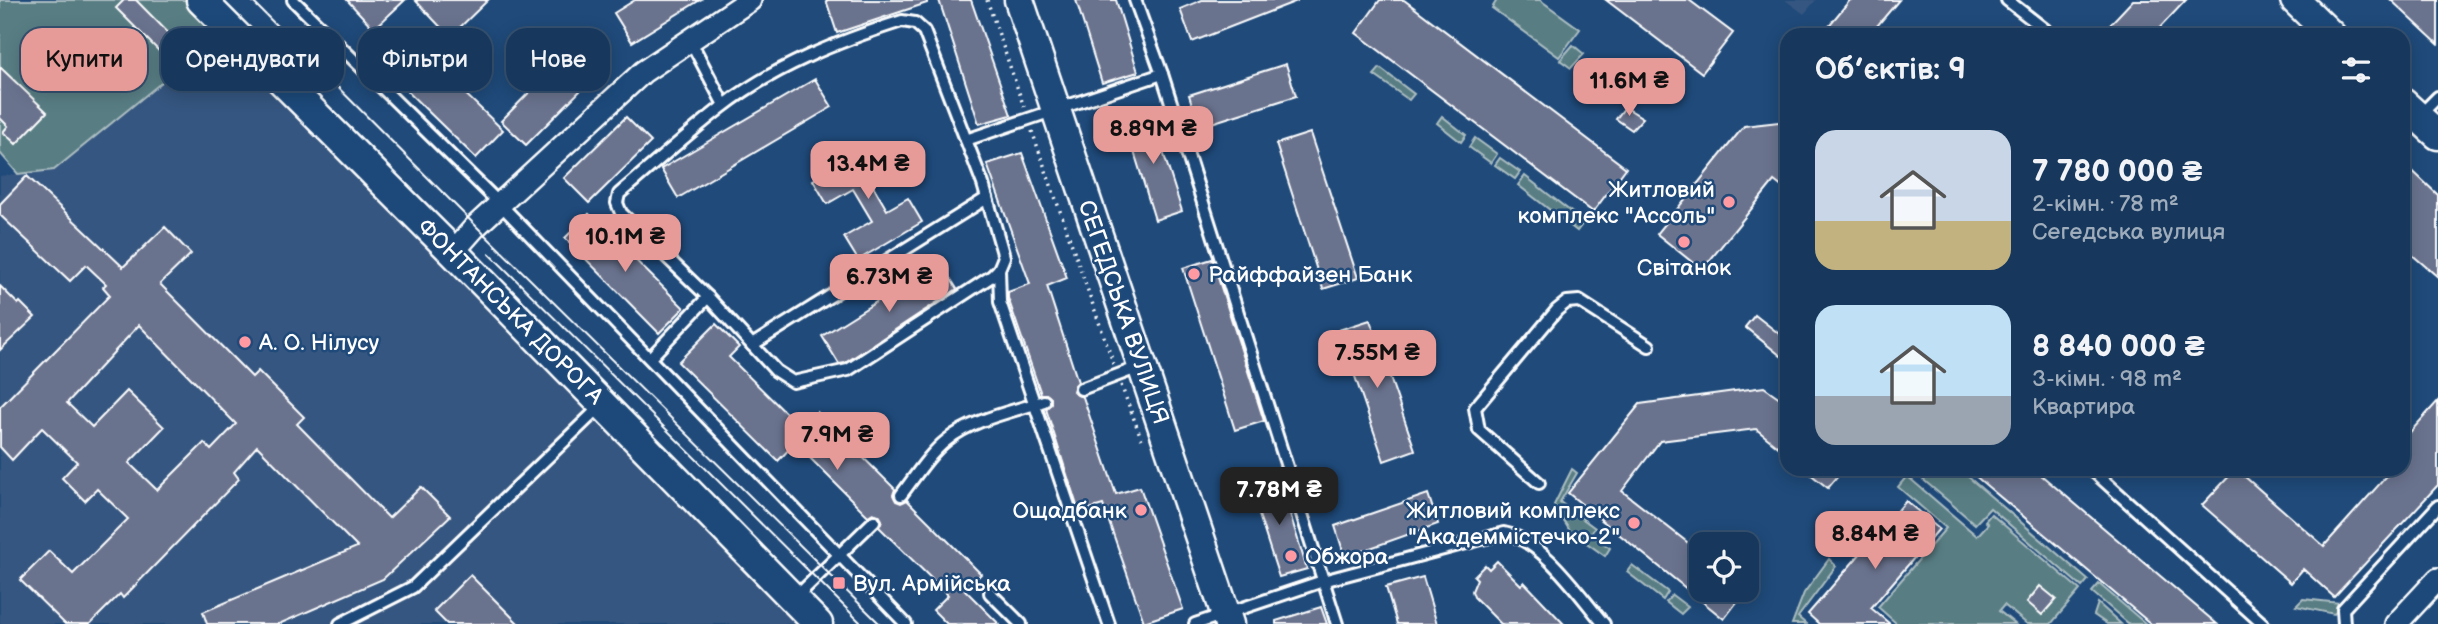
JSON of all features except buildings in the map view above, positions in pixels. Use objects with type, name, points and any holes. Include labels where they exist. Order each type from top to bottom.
[{"type":"main road","name":"ФОНТАНСЬКА ДОРОГА","points":[[201,0],[818,624]]},
{"type":"main road","name":"СЕГЕДСЬКА ВУЛИЦЯ","points":[[1019,0],[1056,111],[1130,371],[1227,619]]},
{"type":"main road","points":[[2295,0],[2324,28]]},
{"type":"street","points":[[453,252],[500,204],[643,72],[750,0]]},
{"type":"street","points":[[2396,624],[2438,579]]},
{"type":"lane","points":[[293,0],[500,204],[906,624]]},
{"type":"lane","points":[[1135,0],[1162,74],[1337,624]]},
{"type":"lane","points":[[2007,0],[2043,28]]},
{"type":"lane","points":[[999,270],[848,370],[793,382],[776,371],[708,297],[621,213],[617,203],[619,194],[724,106],[788,66],[845,39],[902,21],[915,23],[923,31],[987,198],[1004,257],[999,270],[1000,302],[1039,403],[1109,624]]},
{"type":"lane","points":[[690,40],[724,106]]},
{"type":"lane","points":[[966,140],[1162,74]]},
{"type":"lane","points":[[2425,121],[2438,97]]},
{"type":"lane","points":[[752,345],[987,198]]},
{"type":"lane","points":[[650,358],[708,297]]},
{"type":"lane","points":[[1539,483],[1479,430],[1475,408],[1567,302],[1579,301],[1649,346]]},
{"type":"lane","points":[[1081,389],[1130,371]]},
{"type":"lane","points":[[901,495],[947,440],[982,422],[1039,403]]},
{"type":"lane","points":[[340,624],[413,587],[603,404]]},
{"type":"lane","points":[[2099,476],[2263,624]]},
{"type":"lane","points":[[2344,624],[2343,609],[2438,506]]},
{"type":"lane","points":[[793,600],[874,521]]},
{"type":"lane","points":[[1195,624],[1227,619],[1324,582],[1504,533],[1517,536],[1545,556],[1604,624]]},
{"type":"lane","points":[[990,593],[1021,624]]},
{"type":"path","points":[[987,0],[1028,120],[1130,371],[1142,440]]},
{"type":"shaded area","points":[[1785,0],[1816,0],[1804,14]]},
{"type":"shaded area","points":[[161,83],[161,91],[288,91],[817,624],[0,624],[0,176],[54,170]]},
{"type":"green space","points":[[0,0],[200,0],[226,28],[161,28],[161,83],[54,170],[18,174],[0,153]]},
{"type":"green space","points":[[1497,0],[1540,0],[1580,29],[1559,57],[1492,8]]},
{"type":"green space","points":[[1573,45],[1584,54],[1571,68],[1560,60]]},
{"type":"green space","points":[[1380,68],[1414,94],[1409,100],[1374,75]]},
{"type":"green space","points":[[1442,116],[1466,135],[1461,142],[1437,123]]},
{"type":"green space","points":[[1475,138],[1497,154],[1491,163],[1469,147]]},
{"type":"green space","points":[[1500,158],[1520,172],[1515,179],[1495,165]]},
{"type":"green space","points":[[1525,176],[1584,222],[1577,231],[1518,185]]},
{"type":"green space","points":[[1572,469],[1577,473],[1560,502],[1595,528],[1590,534],[1610,548],[1605,556],[1570,531],[1554,505]]},
{"type":"green space","points":[[1907,476],[1977,536],[1988,524],[1985,521],[1991,514],[2080,590],[2051,624],[2027,624],[2004,605],[1999,611],[2015,624],[1897,624],[1878,607],[1946,528],[1898,487]]},
{"type":"green space","points":[[1919,476],[1967,476],[2088,580],[2082,587],[1990,508],[1975,524]]},
{"type":"green space","points":[[1829,559],[1836,566],[1798,617],[1806,624],[1792,624],[1804,593]]},
{"type":"green space","points":[[1632,565],[1668,592],[1663,600],[1627,572]]},
{"type":"green space","points":[[2099,584],[2146,624],[2129,624],[2092,592]]},
{"type":"green space","points":[[1672,595],[1688,607],[1681,614],[1666,602]]},
{"type":"green space","points":[[2303,599],[2340,603],[2348,599],[2334,614],[2296,606]]},
{"type":"green space","points":[[2098,603],[2121,624],[2107,624],[2094,615]]},
{"type":"tram line","points":[[251,0],[880,624]]},
{"type":"tram line","points":[[490,254],[862,624]]},
{"type":"place","name":"Житловий комплекс \"Ассоль\"","points":[[1729,202]]},
{"type":"place","name":"Світанок","points":[[1684,242]]},
{"type":"place","name":"Райффайзен Банк","points":[[1194,274]]},
{"type":"place","name":"А. О. Нілусу","points":[[245,342]]},
{"type":"place","name":"Ощадбанк","points":[[1141,510]]},
{"type":"place","name":"Житловий комплекс \"Академмістечко-2\"","points":[[1634,523]]},
{"type":"place","name":"Обжора","points":[[1291,556]]},
{"type":"place","name":"Вул. Армійська","points":[[839,583]]}]
